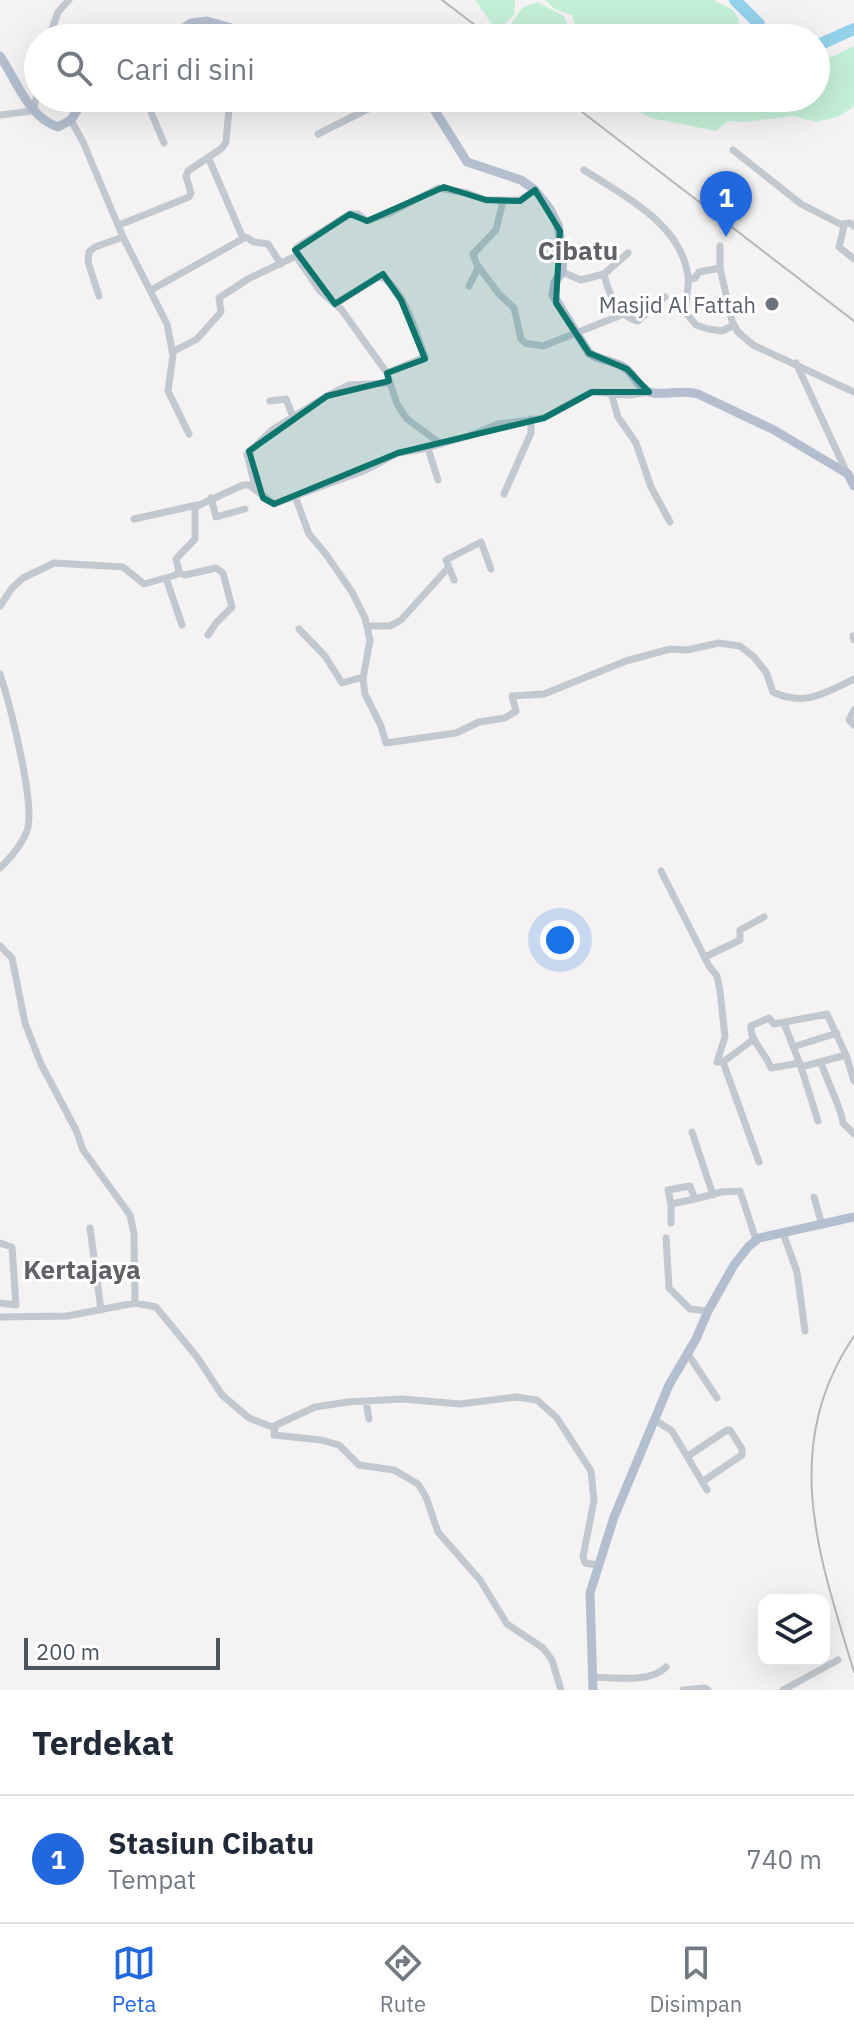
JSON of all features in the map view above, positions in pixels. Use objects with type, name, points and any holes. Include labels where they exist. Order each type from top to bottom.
[{"type":"main road","points":[[193,24],[198,21],[220,24]]},
{"type":"main road","points":[[0,56],[24,96]]},
{"type":"main road","points":[[34,112],[41,120],[58,127],[71,120],[76,112]]},
{"type":"main road","points":[[436,112],[467,162],[521,180],[535,190],[558,225],[562,272],[555,282],[553,295],[589,353],[627,369],[644,390],[698,394],[774,430],[848,474],[854,486]]},
{"type":"main road","points":[[593,1690],[589,1601],[598,1565],[669,1385],[708,1311],[734,1265],[756,1240],[854,1217]]},
{"type":"street","points":[[54,24],[58,11],[69,0]]},
{"type":"street","points":[[0,115],[25,112]]},
{"type":"street","points":[[151,112],[164,143]]},
{"type":"street","points":[[119,225],[189,197],[188,171],[222,148],[226,142],[229,112]]},
{"type":"street","points":[[318,134],[362,112]]},
{"type":"street","points":[[71,120],[123,237],[167,324],[172,352],[168,391],[189,434]]},
{"type":"street","points":[[733,150],[808,209],[854,226]]},
{"type":"street","points":[[208,157],[243,238]]},
{"type":"street","points":[[584,170],[654,217],[681,252],[688,279],[686,313],[696,325],[722,331],[734,325]]},
{"type":"street","points":[[441,444],[407,419],[397,404],[387,373],[335,304],[311,279],[296,256],[297,247],[341,218],[356,213],[365,221],[378,218],[438,188],[503,201],[520,200],[535,190]]},
{"type":"street","points":[[503,201],[496,230],[473,254],[499,294],[514,308],[522,341],[543,346],[624,314]]},
{"type":"street","points":[[842,224],[845,230],[839,247],[854,259]]},
{"type":"street","points":[[151,290],[247,236],[254,242],[268,244],[281,264]]},
{"type":"street","points":[[99,296],[88,262],[89,252],[123,237]]},
{"type":"street","points":[[720,246],[720,268],[734,325],[753,345],[854,392]]},
{"type":"street","points":[[562,272],[581,280],[604,274],[628,253]]},
{"type":"street","points":[[172,352],[197,339],[222,310],[219,298],[248,279],[296,256]]},
{"type":"street","points":[[469,286],[478,266]]},
{"type":"street","points":[[688,279],[695,278],[699,272],[720,268]]},
{"type":"street","points":[[604,274],[611,294],[624,314],[638,321],[665,297]]},
{"type":"street","points":[[335,304],[380,276],[390,284],[401,300],[425,357],[387,373]]},
{"type":"street","points":[[796,363],[848,474]]},
{"type":"street","points":[[257,492],[247,460],[249,451],[272,430],[349,385],[389,383]]},
{"type":"street","points":[[134,519],[197,505],[243,485],[249,485],[274,504],[366,470],[398,453],[428,448],[498,424],[544,418],[592,392],[640,395],[649,392]]},
{"type":"street","points":[[611,393],[618,417],[636,443],[651,487],[670,522]]},
{"type":"street","points":[[270,401],[286,399],[293,417]]},
{"type":"street","points":[[504,494],[531,433],[531,419]]},
{"type":"street","points":[[428,448],[438,480]]},
{"type":"street","points":[[295,496],[309,534],[352,592],[368,626],[369,647],[363,677],[366,698],[386,743],[456,733],[479,722],[505,718],[516,711],[512,696],[544,694],[626,661],[704,644],[740,646],[763,667],[773,692],[793,699],[817,698],[854,679]]},
{"type":"street","points":[[211,498],[217,518],[245,509]]},
{"type":"street","points":[[178,573],[176,559],[195,539],[194,512],[197,505]]},
{"type":"street","points":[[454,580],[446,560],[482,542],[491,569]]},
{"type":"street","points":[[0,606],[3,593],[23,578],[60,562],[123,567],[144,584],[178,573],[185,575],[216,568],[223,573],[232,607],[208,635]]},
{"type":"street","points":[[368,626],[390,626],[401,620],[448,568]]},
{"type":"street","points":[[166,578],[182,625]]},
{"type":"street","points":[[299,629],[325,656],[342,683],[363,677]]},
{"type":"street","points":[[0,674],[28,804],[28,826],[23,840],[0,868]]},
{"type":"street","points":[[854,710],[849,720],[854,725]]},
{"type":"street","points":[[661,871],[717,976],[725,1037],[720,1062],[759,1162]]},
{"type":"street","points":[[705,957],[740,940],[740,930],[764,917]]},
{"type":"street","points":[[0,946],[12,958],[29,1040],[76,1130],[83,1150],[130,1215],[134,1234],[135,1303]]},
{"type":"street","points":[[846,1055],[821,1062],[771,1068],[749,1030],[758,1021],[769,1018],[774,1024],[827,1014],[846,1055],[854,1081]]},
{"type":"street","points":[[784,1023],[818,1121]]},
{"type":"street","points":[[793,1047],[837,1033]]},
{"type":"street","points":[[708,1069],[754,1039]]},
{"type":"street","points":[[821,1062],[843,1123],[854,1134]]},
{"type":"street","points":[[843,1117],[854,1113]]},
{"type":"street","points":[[692,1132],[713,1195]]},
{"type":"street","points":[[671,1223],[668,1190],[690,1186],[695,1199]]},
{"type":"street","points":[[671,1204],[740,1191],[756,1240]]},
{"type":"street","points":[[814,1197],[822,1225]]},
{"type":"street","points":[[90,1228],[101,1310]]},
{"type":"street","points":[[783,1233],[797,1272],[805,1331]]},
{"type":"street","points":[[666,1238],[669,1288],[690,1309],[708,1311]]},
{"type":"street","points":[[0,1243],[12,1247],[16,1305],[0,1303]]},
{"type":"street","points":[[0,1317],[67,1316],[135,1303],[160,1310],[234,1408],[274,1430],[339,1445],[359,1465],[394,1470],[413,1479],[426,1497],[438,1532],[480,1580],[507,1624],[548,1653],[561,1690]]},
{"type":"street","points":[[688,1354],[717,1398]]},
{"type":"street","points":[[274,1430],[315,1407],[411,1399],[460,1404],[528,1397],[545,1405],[557,1418],[591,1471],[594,1500],[583,1557],[585,1563],[598,1565]]},
{"type":"street","points":[[366,1401],[369,1419]]},
{"type":"street","points":[[655,1420],[672,1431],[707,1490]]},
{"type":"street","points":[[688,1456],[727,1430],[742,1449],[742,1455],[702,1482]]},
{"type":"street","points":[[783,1690],[838,1660]]},
{"type":"street","points":[[592,1677],[646,1677],[660,1673],[666,1667]]},
{"type":"street","points":[[683,1690],[708,1690]]},
{"type":"highlighted area","points":[[444,187],[486,200],[520,201],[535,190],[560,231],[556,303],[589,353],[627,369],[649,392],[592,392],[544,418],[398,453],[274,504],[263,498],[249,451],[327,396],[389,381],[387,373],[425,359],[401,300],[383,274],[335,304],[295,250],[350,214],[367,221]]},
{"type":"green space","points":[[475,0],[515,0],[514,15],[504,24],[492,24]]},
{"type":"green space","points":[[545,0],[713,0],[733,10],[739,24],[575,24],[572,15],[555,9]]},
{"type":"green space","points":[[537,2],[564,16],[568,24],[511,24],[523,7]]},
{"type":"green space","points":[[854,46],[854,106],[840,116],[817,122],[793,116],[728,121],[716,131],[651,118],[639,112],[830,112],[830,58]]},
{"type":"waterway","points":[[735,0],[759,24]]},
{"type":"waterway","points":[[830,40],[854,29]]},
{"type":"railway","points":[[442,0],[474,24]]},
{"type":"railway","points":[[582,112],[854,321]]},
{"type":"railway","points":[[854,1336],[831,1378],[817,1419],[812,1461],[813,1502],[819,1544],[854,1672]]},
{"type":"place","name":"Stasiun Cibatu","points":[[726,237]]},
{"type":"place","name":"Masjid Al Fattah","points":[[772,304]]},
{"type":"district","name":"Cibatu","points":[[578,250]]},
{"type":"district","name":"Kertajaya","points":[[82,1269]]}]
